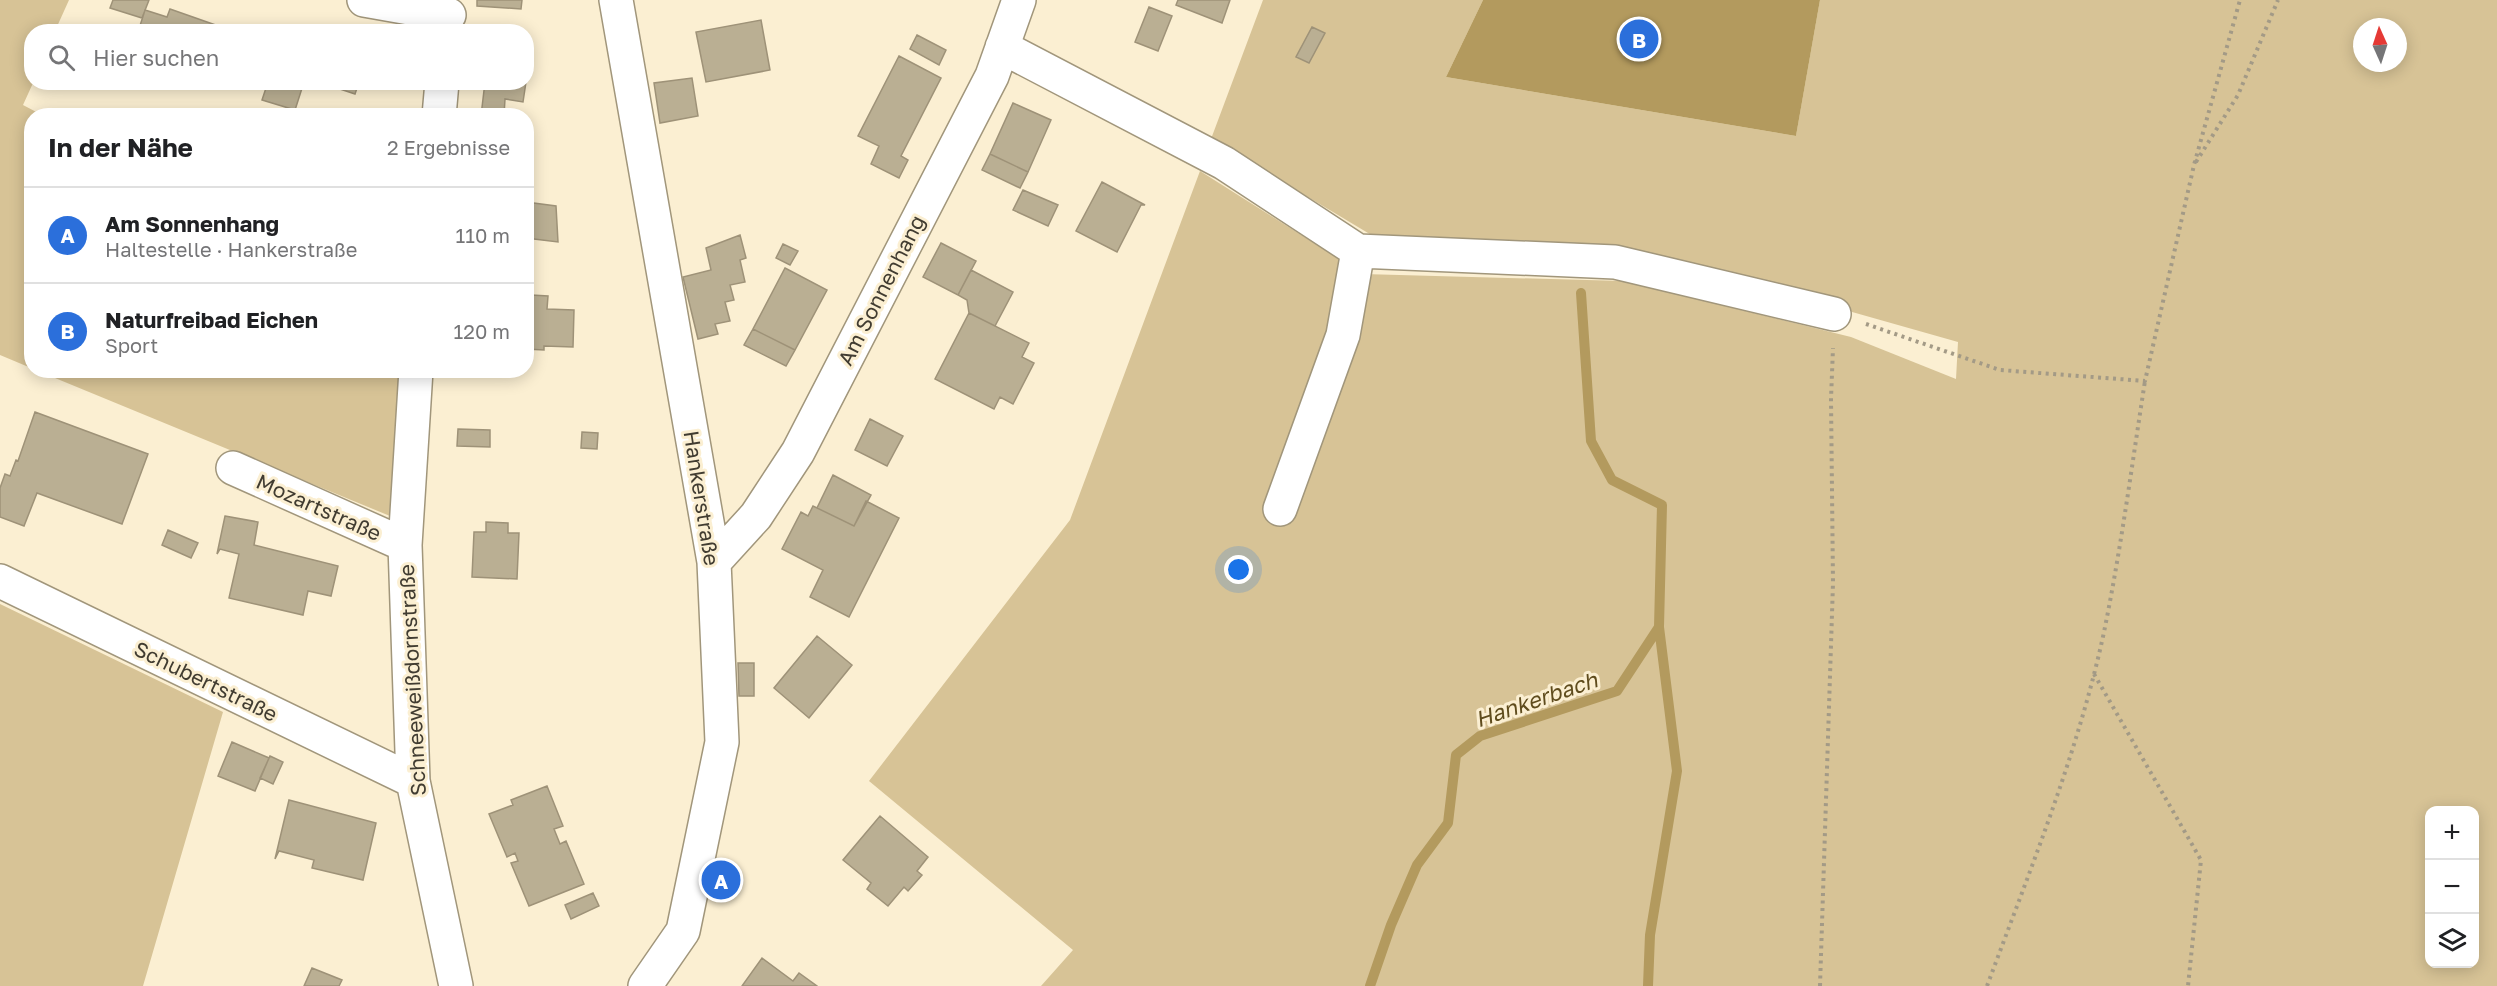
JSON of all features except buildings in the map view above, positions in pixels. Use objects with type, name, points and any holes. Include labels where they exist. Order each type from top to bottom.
[{"type":"street","points":[[364,0],[448,15]]},
{"type":"street","name":"Hankerstraße","points":[[616,0],[714,562],[722,742],[683,931],[645,986]]},
{"type":"street","name":"Am Sonnenhang","points":[[714,562],[756,516],[798,452],[992,76],[1019,0]]},
{"type":"street","points":[[1002,47],[1224,162],[1358,251],[1615,262],[1834,314]]},
{"type":"street","points":[[440,108],[441,90]]},
{"type":"street","points":[[1280,509],[1343,335],[1358,251]]},
{"type":"street","name":"Schneeweißdornstraße","points":[[415,378],[405,545],[413,781],[456,986]]},
{"type":"street","name":"Mozartstraße","points":[[233,468],[405,545]]},
{"type":"street","name":"Schubertstraße","points":[[0,581],[413,781]]},
{"type":"path","points":[[1987,986],[2055,802],[2104,632],[2145,381],[2194,165],[2240,0]]},
{"type":"path","points":[[2194,165],[2238,95],[2278,0]]},
{"type":"path","points":[[1820,986],[1833,584],[1831,399],[1834,314],[2000,370],[2145,381]]},
{"type":"path","points":[[2093,674],[2201,860],[2188,986]]},
{"type":"shaded area","points":[[0,0],[69,0],[58,24],[24,24],[24,90],[30,90],[23,105],[29,108],[24,108],[24,365],[0,355]]},
{"type":"shaded area","points":[[1263,0],[1483,0],[1446,77],[1796,136],[1820,0],[2497,0],[2497,986],[1041,986],[1073,950],[869,781],[1070,520],[1200,171],[1363,274],[1623,281],[1851,337],[1956,379],[1958,342],[1619,246],[1373,236],[1211,139]]},
{"type":"shaded area","points":[[1483,0],[1820,0],[1796,136],[1446,77]]},
{"type":"shaded area","points":[[55,378],[399,378],[390,516]]},
{"type":"shaded area","points":[[0,604],[223,712],[143,986],[0,986]]},
{"type":"waterway","name":"Hankerbach","points":[[1370,986],[1391,925],[1417,865],[1448,823],[1456,755],[1480,736],[1617,691],[1659,627],[1662,505],[1612,480],[1591,441],[1581,293]]},
{"type":"waterway","points":[[1648,986],[1650,935],[1677,771],[1659,627]]},
{"type":"place","name":"Naturfreibad Eichen","points":[[1639,39]]},
{"type":"place","name":"Am Sonnenhang","points":[[721,880]]}]
